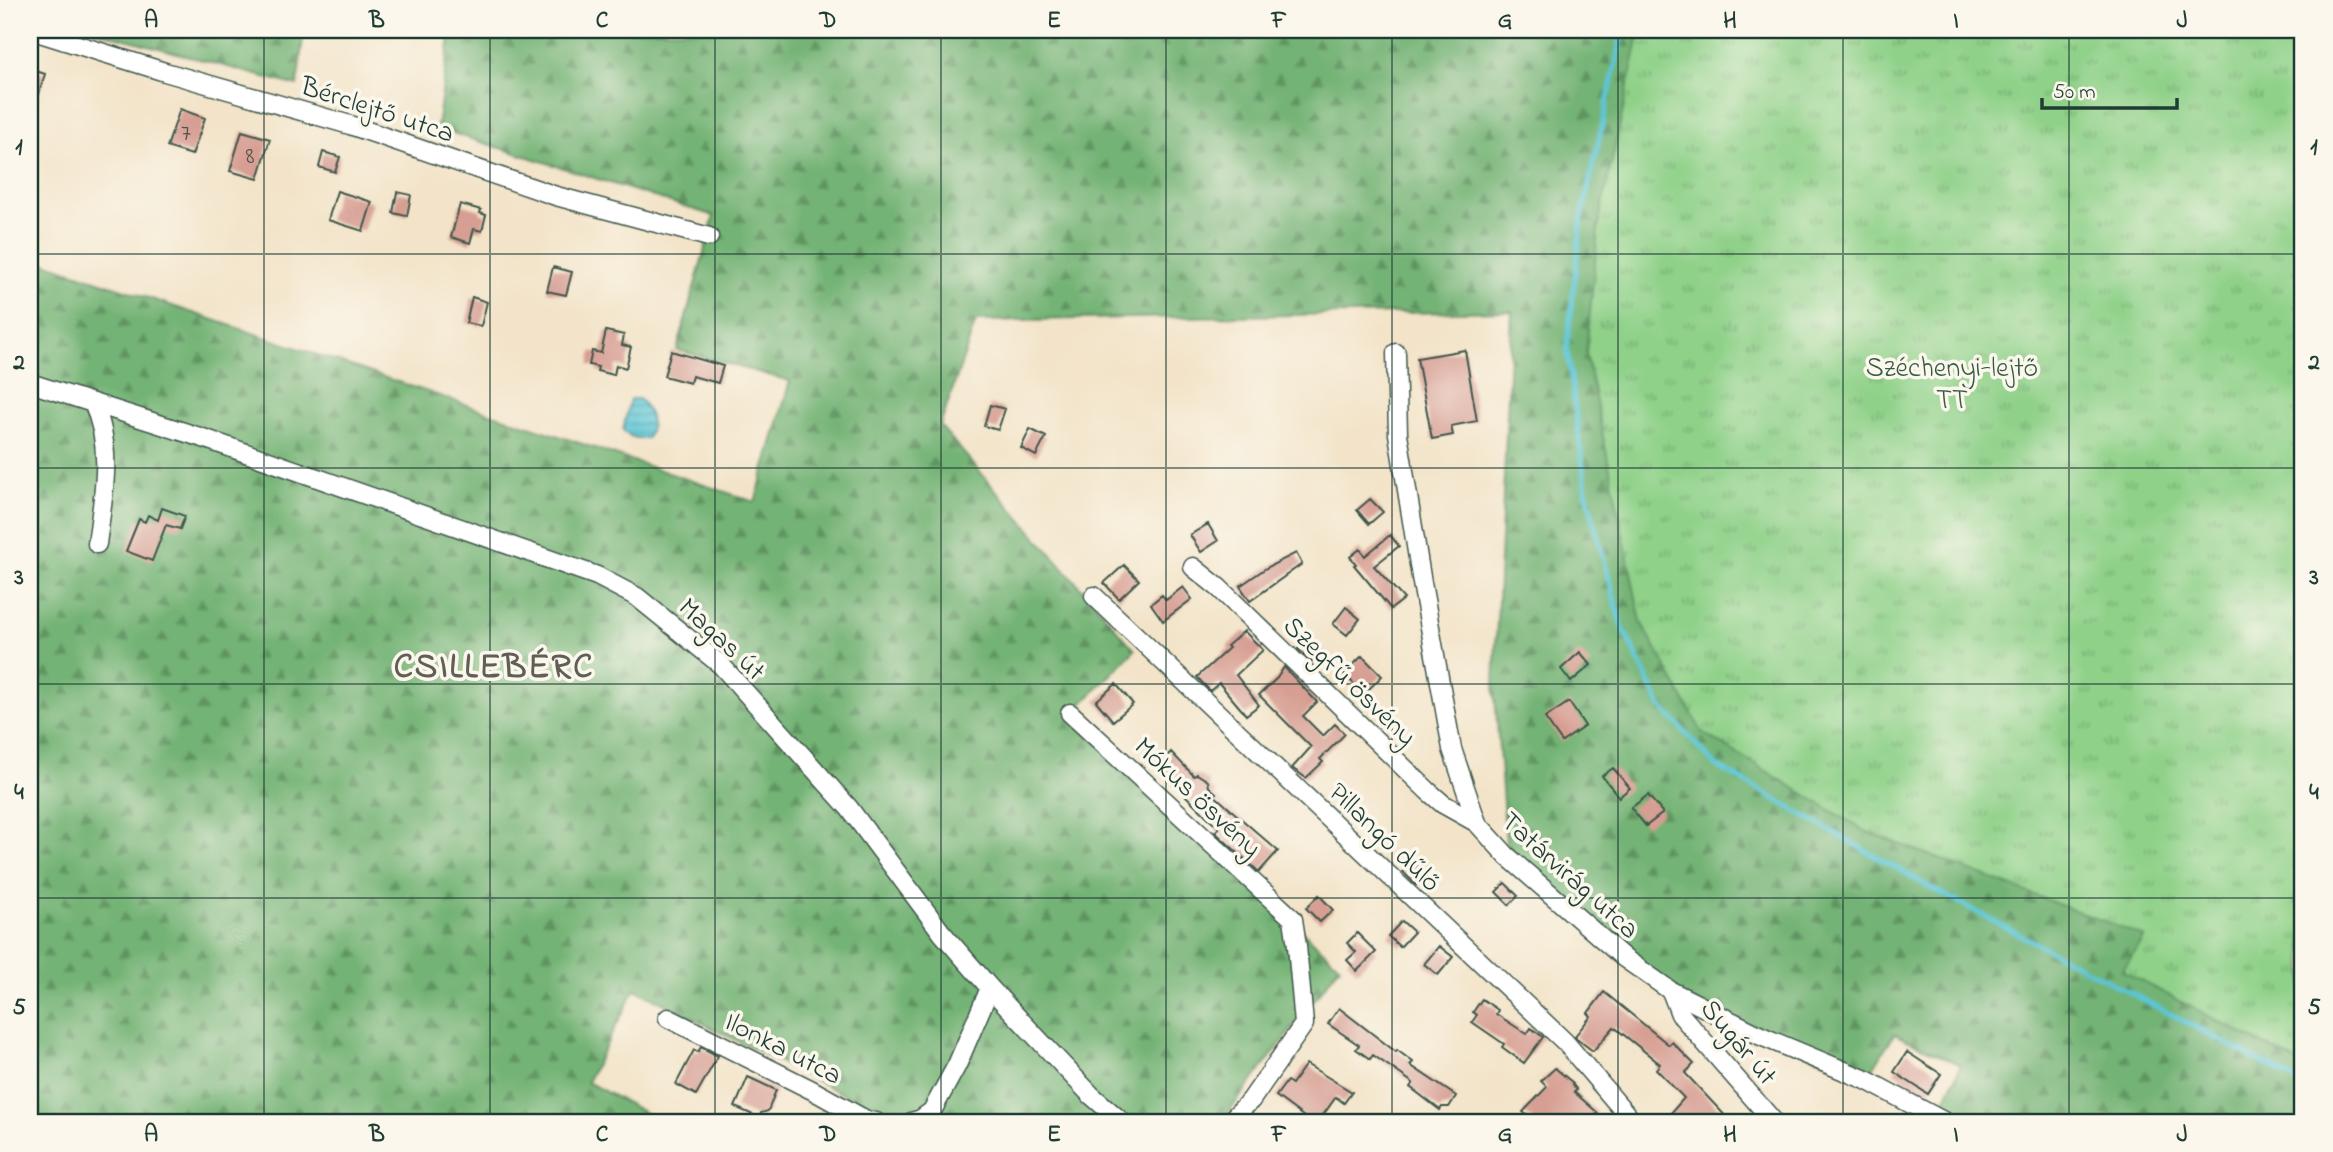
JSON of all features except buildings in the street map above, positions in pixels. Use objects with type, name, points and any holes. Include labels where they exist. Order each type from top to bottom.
[{"type":"street","name":"Bérclejtő utca","points":[[30,30],[351,125],[556,196],[709,237]]},
{"type":"street","name":"Tatárvirág utca","points":[[1396,353],[1398,435],[1422,583],[1452,749],[1478,823],[1507,856],[1624,958],[1671,991],[1761,1036],[1866,1080],[1945,1122]]},
{"type":"street","name":"Magas út","points":[[30,383],[219,444],[597,576],[637,597],[680,630],[730,675],[849,808],[942,933],[990,988],[1091,1095],[1122,1122]]},
{"type":"street","points":[[93,403],[102,422],[106,451],[97,544]]},
{"type":"street","points":[[104,438],[117,426],[135,417]]},
{"type":"street","name":"Szegfű ösvény","points":[[1193,567],[1229,597],[1428,791],[1443,804],[1478,823]]},
{"type":"street","name":"Pillangó dűlő","points":[[1094,596],[1565,1042],[1633,1122]]},
{"type":"street","name":"Mókus ösvény","points":[[1070,713],[1293,919],[1304,1024],[1251,1100],[1229,1122]]},
{"type":"street","points":[[911,1122],[932,1111],[976,1024],[990,988]]},
{"type":"street","name":"Sugár út","points":[[1671,991],[1680,1014],[1774,1122]]},
{"type":"street","name":"Ilonka utca","points":[[668,1018],[869,1121],[876,1122]]},
{"type":"green space","points":[[93,30],[304,30],[297,86]]},
{"type":"green space","points":[[451,30],[2303,30],[2303,1122],[1945,1122],[1937,1118],[1961,1065],[1894,1034],[1866,1080],[1671,991],[1507,856],[1494,683],[1512,311],[976,321],[940,426],[1135,650],[1069,717],[1340,966],[1221,1122],[898,1122],[635,989],[587,1082],[662,1122],[30,1122],[30,258],[755,502],[790,381],[677,350],[714,216],[437,128]]},
{"type":"green space","name":"Széchenyi-lejtő TT","points":[[1640,30],[2303,30],[2303,1065],[2122,971],[2145,937],[1865,831],[1702,732],[1641,622],[1586,353],[1599,221]]},
{"type":"water","points":[[630,399],[639,399],[648,412],[651,428],[647,438],[628,435],[623,430]]},
{"type":"waterway","points":[[1621,30],[1582,216],[1567,346],[1586,491],[1621,624],[1660,705],[1715,765],[1924,884],[2303,1084]]},
{"type":"district","name":"CSILLEBÉRC","points":[[494,665]]}]
